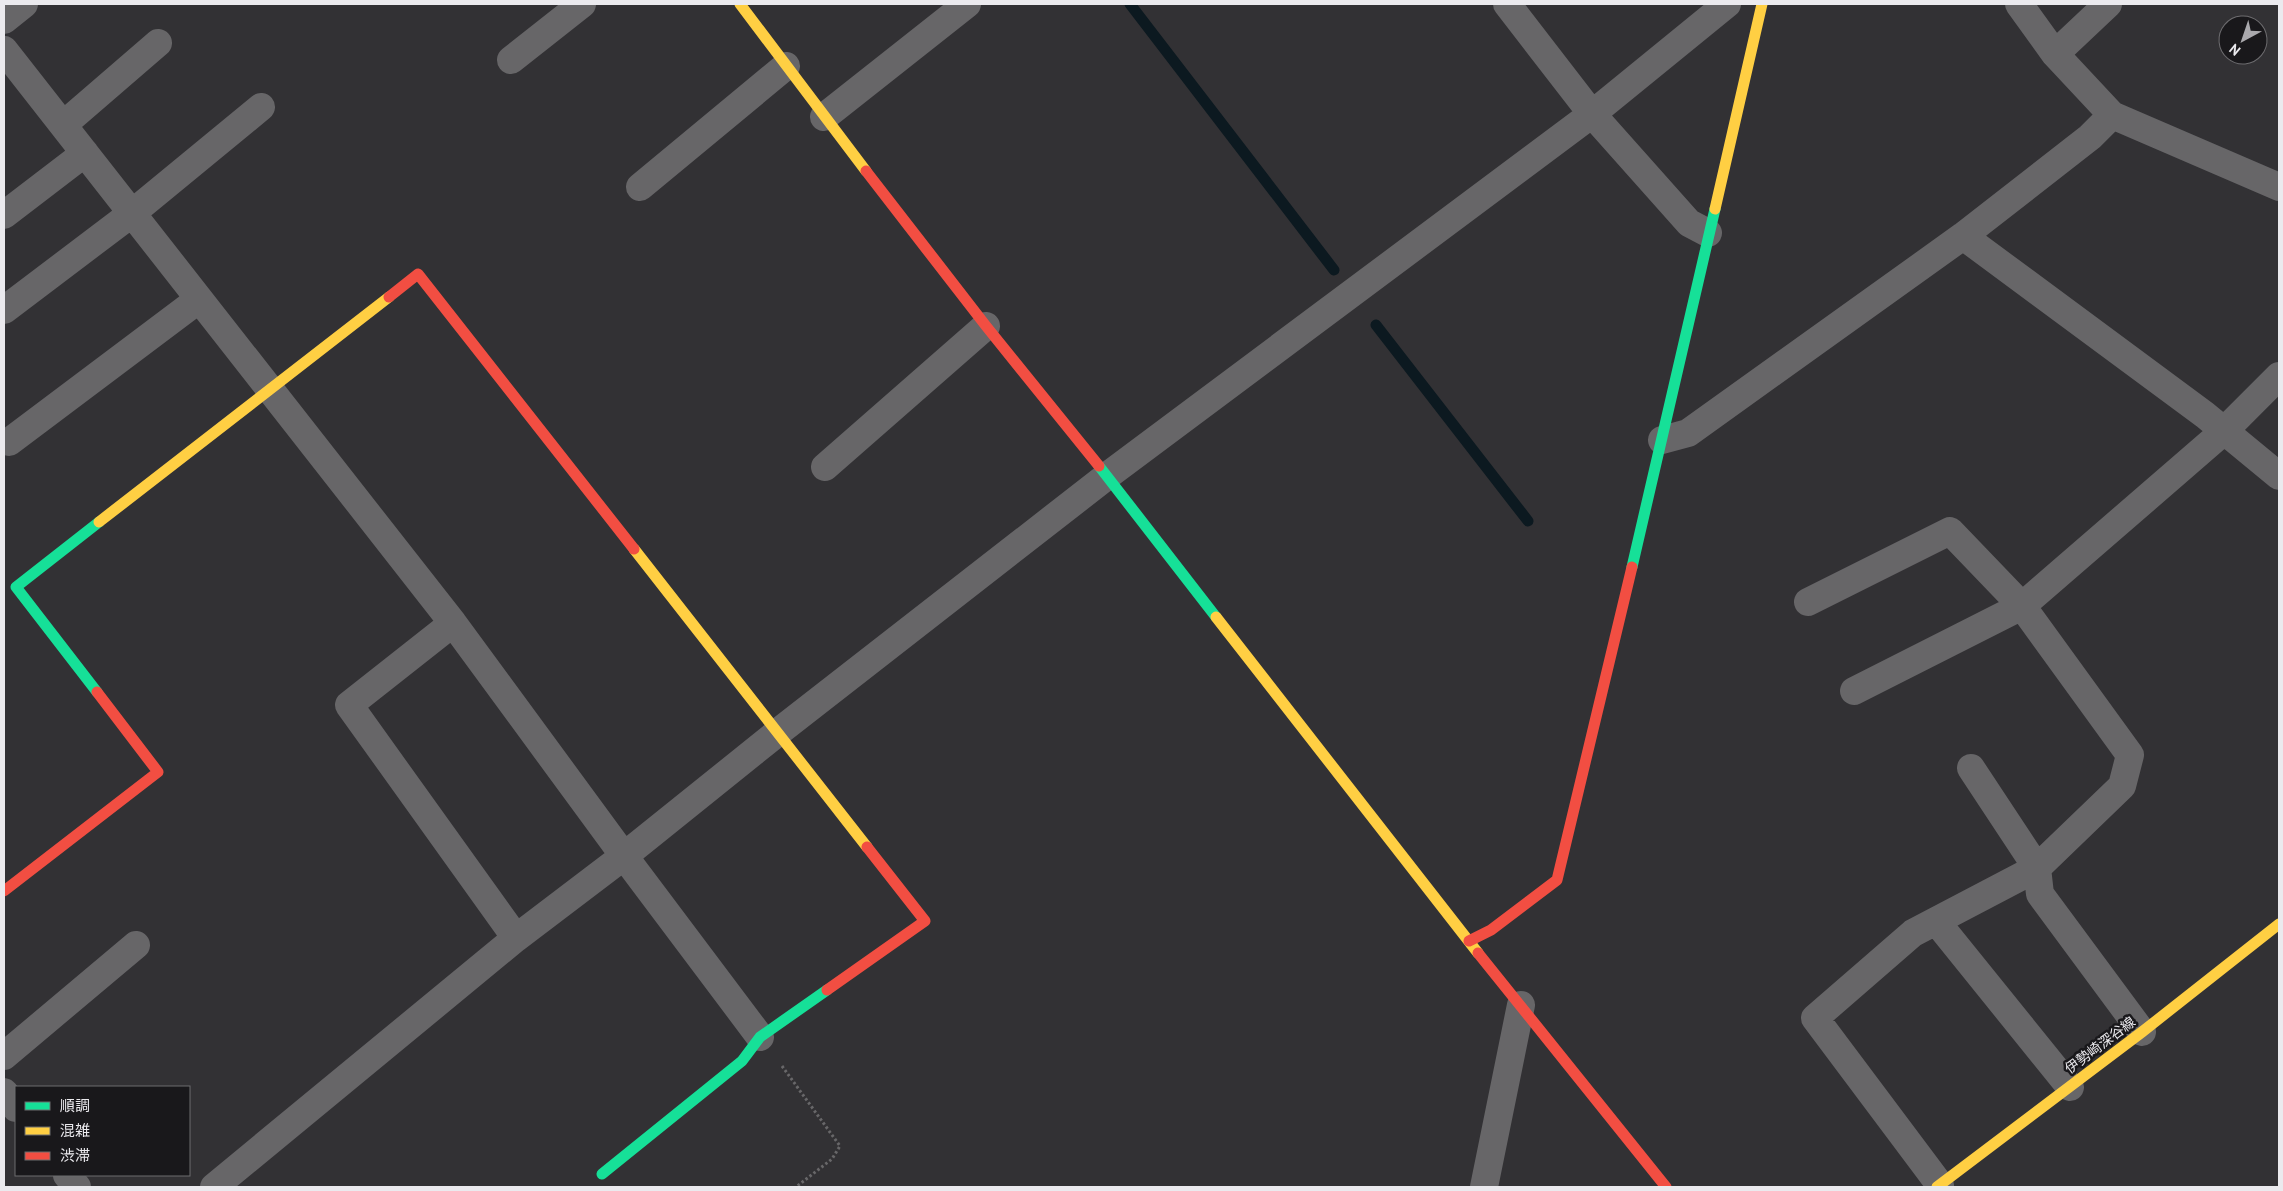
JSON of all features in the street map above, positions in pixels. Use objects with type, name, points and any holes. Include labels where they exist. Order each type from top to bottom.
[{"type":"street","points":[[4,20],[24,4]]},
{"type":"street","points":[[511,60],[582,4]]},
{"type":"street","points":[[740,4],[824,117],[986,326],[1107,476],[1469,941],[1666,1187]]},
{"type":"street","points":[[824,117],[967,4]]},
{"type":"street","points":[[1507,4],[1592,114],[1689,223],[1708,233]]},
{"type":"street","points":[[214,1187],[516,938],[624,856],[777,733],[1107,476],[1592,114],[1727,4]]},
{"type":"street","points":[[1469,941],[1491,930],[1557,880],[1662,440],[1762,4]]},
{"type":"street","points":[[2019,4],[2055,54],[2112,115],[2279,187]]},
{"type":"street","points":[[2055,54],[2108,4]]},
{"type":"street","points":[[63,125],[158,42]]},
{"type":"street","points":[[4,50],[85,152],[130,214],[453,623],[760,1037]]},
{"type":"street","points":[[640,187],[786,66]]},
{"type":"street","points":[[4,310],[130,214],[261,107]]},
{"type":"street","points":[[1662,440],[1688,433],[1963,236],[2090,137],[2112,115]]},
{"type":"street","points":[[4,215],[85,152]]},
{"type":"street","points":[[1963,236],[2224,431],[2279,476]]},
{"type":"street","points":[[4,891],[158,772],[16,587],[418,274],[925,921],[760,1037],[742,1061],[602,1174]]},
{"type":"street","points":[[9,442],[198,300]]},
{"type":"street","points":[[825,467],[986,326]]},
{"type":"street","points":[[1854,691],[2022,606],[2224,431],[2279,376]]},
{"type":"street","points":[[1808,602],[1950,531],[2022,606],[2130,754],[2122,786],[2037,868],[1913,933],[1815,1018],[1939,1186]]},
{"type":"street","points":[[453,623],[349,706],[516,938]]},
{"type":"street","points":[[1971,768],[2037,868],[2040,894],[2142,1032]]},
{"type":"street","points":[[1936,921],[2070,1087]]},
{"type":"street","name":"伊勢崎深谷線","points":[[1939,1186],[2142,1032],[2279,924]]},
{"type":"street","points":[[4,1056],[136,945]]},
{"type":"street","points":[[1484,1187],[1520,1005]]},
{"type":"street","points":[[4,1092],[15,1107]]},
{"type":"street","points":[[68,1176],[77,1187]]},
{"type":"path","points":[[760,1037],[840,1146],[832,1159],[796,1187]]},
{"type":"waterway","points":[[1130,4],[1334,270]]},
{"type":"waterway","points":[[1376,325],[1528,521]]},
{"type":"traffic: fast","points":[[1632,567],[1715,209]]},
{"type":"traffic: fast","points":[[1099,466],[1216,617]]},
{"type":"traffic: fast","points":[[97,692],[16,587],[99,522]]},
{"type":"traffic: fast","points":[[602,1174],[742,1061],[760,1037],[827,990]]},
{"type":"traffic: slow","points":[[740,4],[866,171]]},
{"type":"traffic: slow","points":[[1715,209],[1762,4]]},
{"type":"traffic: slow","points":[[99,522],[389,297]]},
{"type":"traffic: slow","points":[[634,549],[867,847]]},
{"type":"traffic: slow","points":[[1216,617],[1478,953]]},
{"type":"traffic: slow","points":[[1937,1187],[2142,1032],[2279,924]]},
{"type":"traffic: jam","points":[[866,171],[986,326],[1099,466]]},
{"type":"traffic: jam","points":[[389,297],[418,274],[634,549]]},
{"type":"traffic: jam","points":[[1469,941],[1491,930],[1557,880],[1632,567]]},
{"type":"traffic: jam","points":[[4,891],[158,772],[97,692]]},
{"type":"traffic: jam","points":[[827,990],[925,921],[867,847]]},
{"type":"traffic: jam","points":[[1478,953],[1666,1187]]}]
